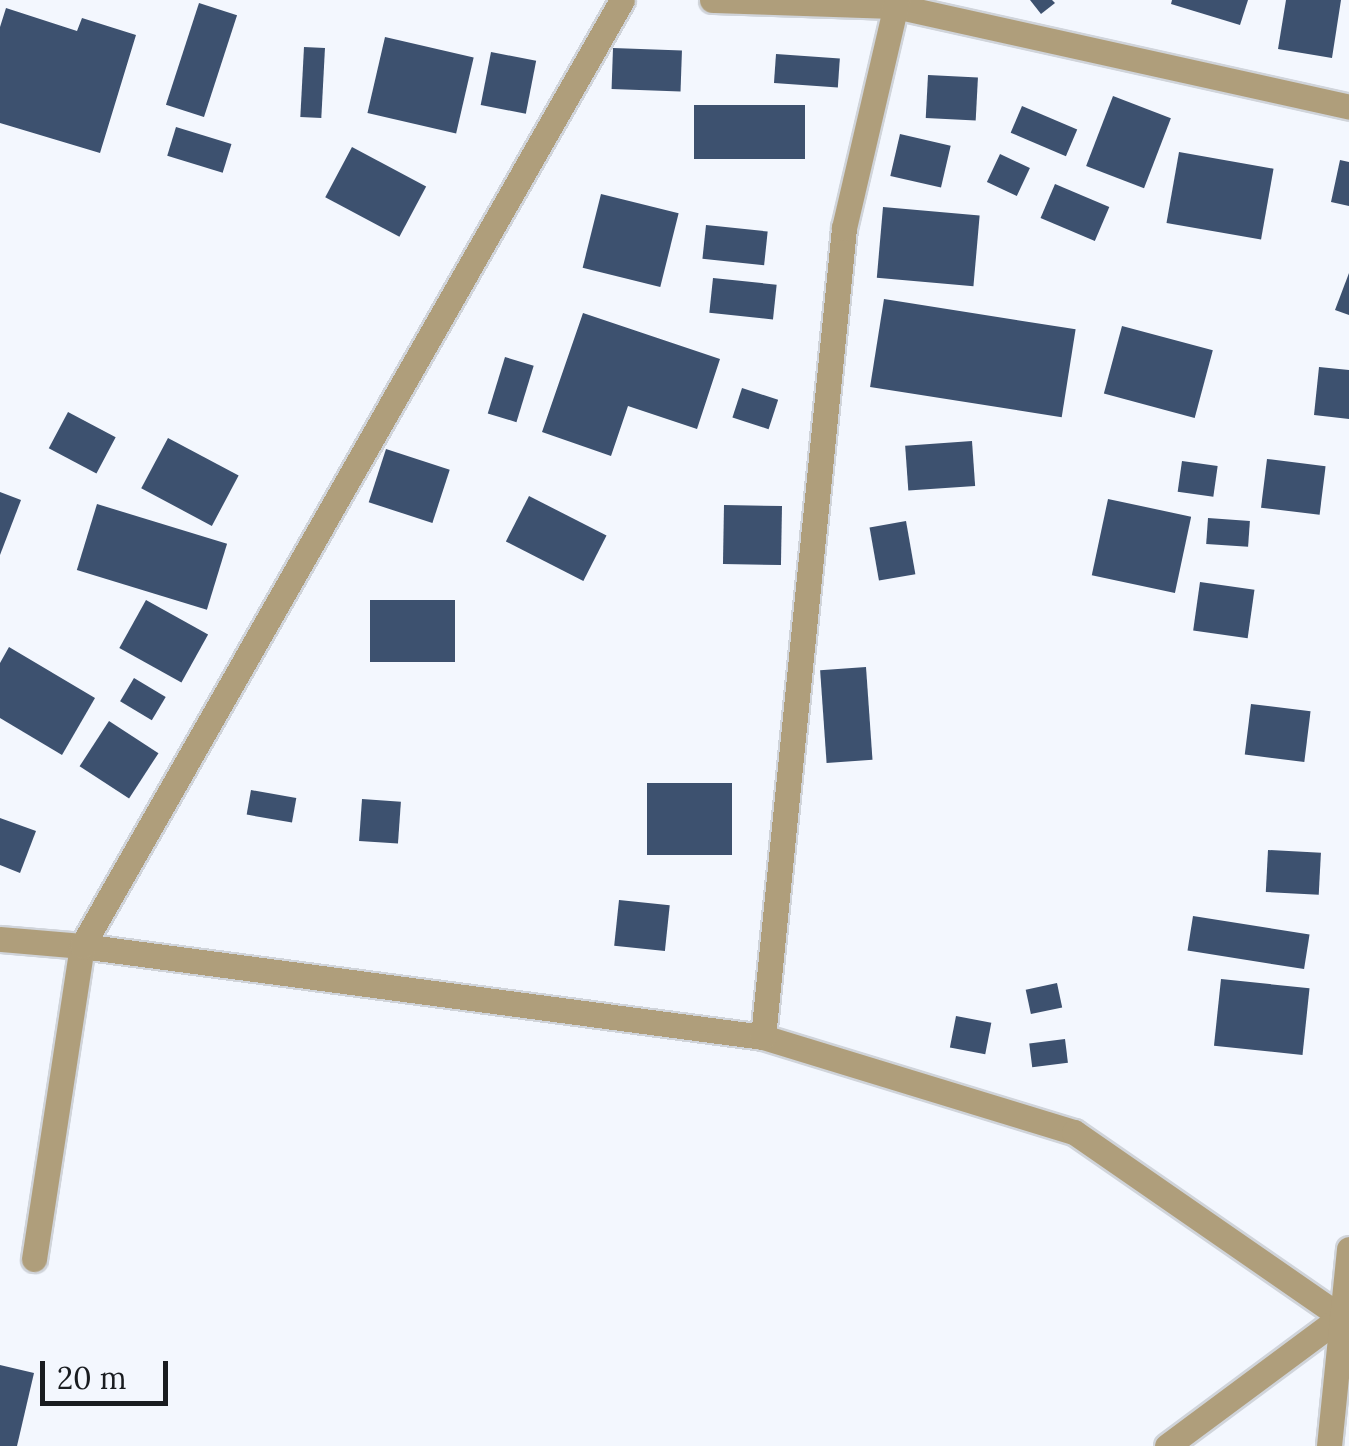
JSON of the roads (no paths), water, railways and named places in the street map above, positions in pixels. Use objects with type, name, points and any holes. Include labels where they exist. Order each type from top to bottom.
[{"type":"street","points":[[34,1259],[82,946],[622,0]]},
{"type":"street","points":[[712,0],[896,3],[1349,107]]},
{"type":"street","points":[[763,1036],[844,228],[896,3]]},
{"type":"street","points":[[0,939],[82,946],[763,1036],[1074,1132],[1345,1316]]},
{"type":"street","points":[[1328,1446],[1345,1316],[1349,1249]]},
{"type":"street","points":[[1167,1446],[1345,1316]]}]
